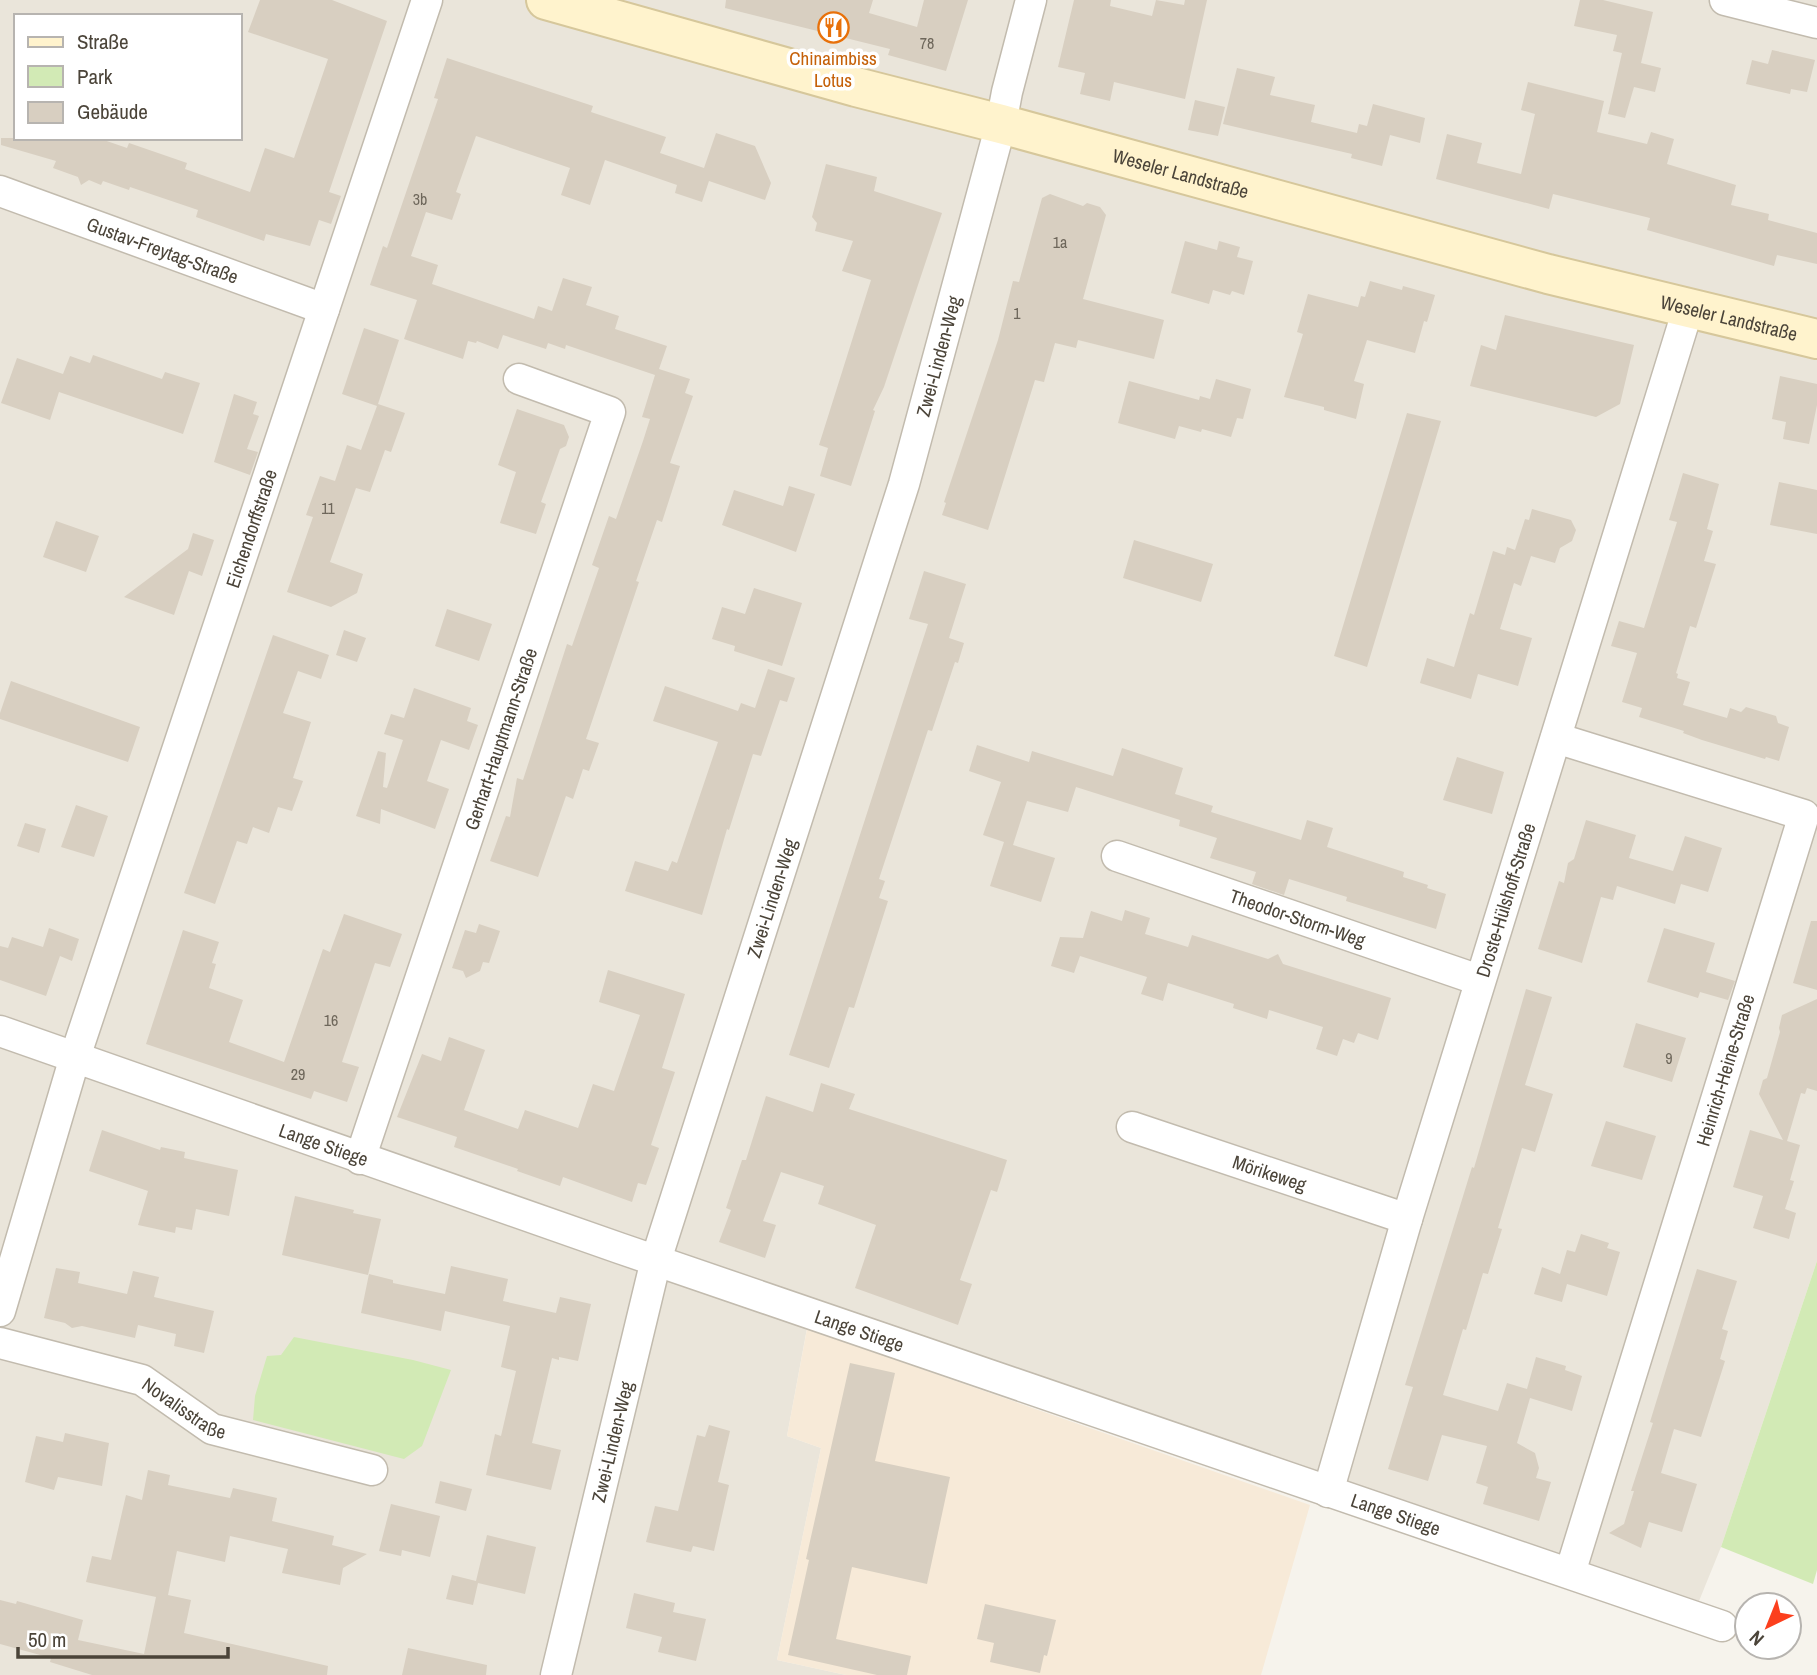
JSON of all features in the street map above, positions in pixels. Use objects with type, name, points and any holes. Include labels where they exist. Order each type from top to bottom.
[{"type":"street","name":"Eichendorffstraße","points":[[75,1057],[428,0]]},
{"type":"street","name":"Weseler Landstraße","points":[[546,0],[1534,271],[1817,339]]},
{"type":"street","name":"Zwei-Linden-Weg","points":[[556,1675],[656,1260],[904,484],[1002,124],[1007,92],[1031,0]]},
{"type":"street","points":[[1725,0],[1817,23]]},
{"type":"street","name":"Gustav-Freytag-Straße","points":[[0,191],[324,309]]},
{"type":"street","name":"Droste-Hülshoff-Straße","points":[[1328,1492],[1479,980],[1688,309]]},
{"type":"street","name":"Gerhart-Hauptmann-Straße","points":[[360,1159],[610,412],[519,379]]},
{"type":"street","name":"Heinrich-Heine-Straße","points":[[1556,737],[1804,815],[1570,1573]]},
{"type":"street","name":"Theodor-Storm-Weg","points":[[1117,856],[1479,980]]},
{"type":"street","name":"Lange Stiege","points":[[0,1031],[360,1159],[1722,1626]]},
{"type":"street","points":[[0,1311],[75,1057]]},
{"type":"street","name":"Mörikeweg","points":[[1132,1127],[1407,1219]]},
{"type":"street","name":"Novalisstraße","points":[[0,1343],[142,1380],[212,1429],[372,1470]]},
{"type":"shaded area","points":[[0,0],[1817,0],[1817,1261],[1721,1547],[1699,1601],[812,1301],[787,1436],[821,1448],[777,1660],[846,1675],[0,1675]]},
{"type":"shaded area","points":[[807,1329],[1310,1505],[1261,1675],[846,1675],[777,1660],[821,1448],[787,1436]]},
{"type":"green space","points":[[1817,1261],[1817,1570],[1813,1584],[1721,1547]]},
{"type":"green space","points":[[294,1337],[451,1370],[422,1446],[404,1459],[253,1420],[255,1396],[267,1356],[281,1355]]},
{"type":"building","points":[[260,0],[332,0],[387,21],[329,192],[341,196],[331,224],[319,220],[310,246],[266,234],[264,241],[196,217],[198,210],[130,187],[129,190],[103,181],[101,185],[89,180],[81,185],[78,177],[53,168],[56,161],[1,145],[1,138],[104,140],[127,148],[129,143],[187,163],[185,169],[250,192],[265,148],[294,158],[328,59],[248,32]]},
{"type":"building","points":[[726,0],[873,0],[869,13],[917,27],[924,0],[968,0],[946,71],[888,55],[890,49],[725,8]]},
{"type":"building","points":[[1074,0],[1111,0],[1110,6],[1152,16],[1156,0],[1184,5],[1185,0],[1207,0],[1185,99],[1114,82],[1110,101],[1080,94],[1085,73],[1058,67]]},
{"type":"building","points":[[1580,0],[1603,0],[1653,12],[1641,63],[1661,68],[1655,92],[1634,87],[1625,118],[1608,114],[1622,53],[1613,51],[1617,35],[1574,26]]},
{"type":"building","points":[[1772,50],[1815,60],[1807,92],[1791,89],[1790,94],[1746,84],[1752,60],[1768,64]]},
{"type":"building","points":[[447,58],[593,106],[591,112],[666,137],[660,153],[704,168],[716,133],[755,146],[771,183],[765,200],[709,181],[702,202],[675,193],[677,185],[605,160],[590,205],[561,195],[570,168],[476,136],[456,192],[461,194],[452,220],[426,212],[411,256],[438,265],[432,284],[534,319],[538,306],[552,311],[563,278],[592,287],[586,305],[619,316],[615,329],[667,346],[659,369],[690,379],[685,393],[693,396],[670,463],[680,466],[662,522],[657,520],[586,739],[599,743],[589,771],[583,769],[573,799],[566,796],[538,877],[490,861],[506,816],[510,817],[517,778],[523,780],[567,644],[572,646],[599,568],[592,565],[609,516],[616,519],[643,441],[650,419],[642,417],[655,375],[566,345],[565,349],[548,343],[546,349],[503,335],[498,349],[477,341],[468,341],[463,359],[404,339],[417,300],[370,285],[383,246],[387,248],[438,99],[434,98]]},
{"type":"building","points":[[1237,68],[1275,77],[1270,95],[1315,105],[1311,122],[1357,133],[1359,124],[1367,126],[1373,104],[1425,118],[1420,143],[1390,135],[1382,166],[1351,158],[1352,154],[1223,124]]},
{"type":"building","points":[[1528,82],[1604,101],[1597,132],[1647,144],[1651,132],[1674,139],[1667,164],[1736,185],[1731,205],[1769,214],[1768,220],[1817,233],[1817,264],[1777,255],[1774,266],[1647,230],[1650,218],[1553,194],[1549,209],[1436,179],[1447,134],[1482,143],[1477,163],[1521,174],[1535,114],[1521,110]]},
{"type":"building","points":[[1195,100],[1225,107],[1218,136],[1188,130]]},
{"type":"building","points":[[826,164],[877,177],[874,191],[942,213],[884,387],[873,410],[875,411],[851,486],[820,476],[828,448],[819,445],[871,280],[842,271],[853,241],[815,231],[817,223],[812,217]]},
{"type":"building","points":[[1050,194],[1083,206],[1087,203],[1100,207],[1106,215],[1083,299],[1164,320],[1154,359],[1078,340],[1076,348],[1055,343],[1044,382],[1035,380],[988,530],[942,515],[946,503],[944,502],[998,340],[1013,281],[1019,282],[1042,198]]},
{"type":"building","points":[[1185,241],[1217,250],[1219,241],[1240,247],[1237,257],[1253,261],[1244,295],[1232,291],[1230,295],[1213,290],[1209,304],[1171,293]]},
{"type":"building","points":[[1370,281],[1435,295],[1415,353],[1367,340],[1354,381],[1364,384],[1356,419],[1324,410],[1324,407],[1284,397],[1303,334],[1297,332],[1308,294],[1358,307],[1361,296],[1365,297]]},
{"type":"building","points":[[1505,315],[1634,345],[1620,404],[1596,417],[1470,386],[1481,345],[1496,350]]},
{"type":"building","points":[[364,328],[399,340],[378,404],[405,413],[391,452],[385,450],[370,492],[356,488],[330,562],[363,574],[357,593],[331,607],[287,592],[313,517],[306,515],[320,476],[335,481],[347,445],[361,450],[377,406],[342,394]]},
{"type":"building","points":[[93,355],[162,379],[165,372],[200,383],[183,434],[59,392],[50,420],[1,403],[17,358],[63,374],[70,356],[90,363]]},
{"type":"building","points":[[1780,376],[1817,384],[1817,405],[1809,444],[1783,439],[1786,422],[1772,419]]},
{"type":"building","points":[[1216,379],[1251,389],[1243,419],[1237,418],[1231,437],[1179,426],[1175,439],[1118,423],[1129,381],[1199,400],[1200,396],[1210,399]]},
{"type":"building","points":[[234,394],[257,402],[253,414],[259,416],[247,449],[258,452],[250,475],[214,462]]},
{"type":"building","points":[[517,409],[564,425],[569,437],[566,446],[560,449],[541,502],[546,504],[536,534],[500,523],[516,472],[498,465]]},
{"type":"building","points":[[1407,413],[1441,421],[1367,667],[1334,656]]},
{"type":"building","points":[[1683,473],[1719,484],[1707,529],[1713,531],[1704,561],[1716,564],[1696,628],[1690,626],[1676,673],[1677,678],[1690,682],[1683,705],[1727,718],[1730,708],[1741,712],[1746,707],[1776,716],[1778,723],[1789,727],[1779,761],[1702,740],[1683,733],[1684,731],[1639,717],[1642,708],[1622,702],[1637,653],[1611,646],[1619,621],[1644,628],[1677,522],[1669,520]]},
{"type":"building","points":[[1779,482],[1817,490],[1817,534],[1770,525]]},
{"type":"building","points":[[789,486],[815,494],[796,552],[722,525],[734,490],[783,506]]},
{"type":"building","points":[[1532,509],[1571,520],[1576,530],[1572,541],[1560,548],[1555,563],[1531,556],[1521,586],[1514,583],[1500,629],[1532,638],[1518,686],[1478,674],[1471,699],[1420,683],[1427,658],[1454,667],[1470,613],[1474,615],[1493,551],[1505,555],[1507,547],[1515,550],[1525,519],[1529,520]]},
{"type":"building","points":[[56,521],[99,536],[86,572],[43,557]]},
{"type":"building","points":[[193,533],[214,540],[202,576],[189,571],[174,615],[124,597],[188,549]]},
{"type":"building","points":[[1134,540],[1213,564],[1201,602],[1123,578]]},
{"type":"building","points":[[924,571],[966,584],[949,638],[964,643],[932,731],[928,730],[879,879],[885,881],[879,898],[888,901],[854,1008],[849,1007],[829,1068],[789,1055],[928,624],[909,619]]},
{"type":"building","points":[[754,588],[802,603],[782,666],[734,651],[735,646],[712,639],[722,607],[745,614]]},
{"type":"building","points":[[447,609],[492,624],[479,661],[435,646]]},
{"type":"building","points":[[344,630],[366,638],[357,662],[336,655]]},
{"type":"building","points":[[273,635],[329,655],[321,679],[298,671],[283,713],[311,722],[293,778],[303,781],[292,811],[278,807],[269,833],[253,827],[247,844],[237,841],[215,904],[184,893]]},
{"type":"building","points":[[768,669],[795,678],[787,702],[780,700],[761,756],[753,754],[729,830],[727,829],[702,915],[625,891],[635,861],[668,871],[672,861],[677,863],[718,742],[653,721],[665,686],[738,711],[741,703],[755,708]]},
{"type":"building","points":[[11,681],[140,727],[128,762],[0,719]]},
{"type":"building","points":[[414,688],[471,708],[467,721],[478,725],[469,750],[441,740],[427,781],[449,789],[435,829],[381,809],[380,824],[356,816],[378,751],[386,753],[383,787],[387,788],[403,740],[384,734],[391,714],[404,718]]},
{"type":"building","points":[[977,745],[1029,762],[1032,751],[1113,776],[1122,748],[1183,768],[1175,794],[1213,806],[1211,812],[1301,840],[1307,820],[1333,828],[1327,847],[1404,872],[1403,877],[1446,894],[1436,929],[1346,901],[1347,897],[1289,879],[1284,895],[1252,884],[1256,872],[1210,858],[1217,838],[1179,826],[1180,820],[1076,787],[1068,812],[1027,801],[1013,845],[1055,858],[1041,902],[990,886],[1004,842],[983,835],[1001,782],[969,771]]},
{"type":"building","points":[[1457,757],[1504,772],[1492,814],[1443,800]]},
{"type":"building","points":[[76,805],[108,816],[94,857],[61,847]]},
{"type":"building","points":[[1586,820],[1636,835],[1629,858],[1673,871],[1685,836],[1722,848],[1708,892],[1681,884],[1675,904],[1617,886],[1613,900],[1601,897],[1582,963],[1538,949],[1559,881],[1564,883],[1568,863],[1574,859]]},
{"type":"building","points":[[25,823],[46,829],[39,853],[17,846]]},
{"type":"building","points":[[1125,910],[1150,918],[1145,934],[1188,947],[1192,935],[1268,959],[1278,954],[1283,964],[1391,998],[1378,1040],[1358,1033],[1354,1043],[1343,1039],[1337,1056],[1316,1049],[1323,1027],[1269,1010],[1267,1019],[1233,1008],[1234,1004],[1168,983],[1163,1001],[1141,994],[1147,977],[1080,956],[1074,973],[1051,966],[1060,937],[1083,938],[1091,911],[1122,921]]},
{"type":"building","points":[[344,914],[402,934],[390,967],[375,963],[342,1062],[359,1067],[347,1102],[314,1091],[311,1099],[146,1044],[183,930],[219,942],[212,963],[216,964],[209,988],[243,1000],[229,1042],[284,1062],[323,949],[330,952]]},
{"type":"building","points":[[1811,921],[1817,921],[1817,990],[1793,983]]},
{"type":"building","points":[[479,924],[500,931],[489,963],[483,962],[480,971],[466,978],[463,971],[452,968],[465,930],[476,933]]},
{"type":"building","points":[[49,928],[79,939],[72,961],[60,956],[46,996],[0,980],[0,946],[8,948],[12,937],[43,947]]},
{"type":"building","points":[[1664,928],[1715,943],[1706,972],[1735,981],[1728,1000],[1700,992],[1698,998],[1647,982]]},
{"type":"building","points":[[608,970],[685,994],[662,1068],[675,1072],[651,1145],[659,1148],[646,1185],[638,1183],[632,1202],[563,1177],[560,1186],[517,1171],[518,1169],[454,1147],[457,1137],[397,1117],[422,1054],[441,1061],[449,1037],[485,1050],[464,1110],[518,1129],[525,1110],[578,1128],[593,1084],[614,1091],[640,1015],[599,1002]]},
{"type":"building","points":[[1526,989],[1552,997],[1525,1085],[1553,1094],[1535,1152],[1522,1148],[1498,1228],[1502,1229],[1488,1274],[1483,1273],[1443,1395],[1498,1411],[1507,1383],[1527,1389],[1536,1357],[1566,1366],[1565,1370],[1582,1376],[1572,1411],[1530,1398],[1517,1443],[1535,1453],[1539,1468],[1536,1478],[1551,1482],[1539,1521],[1483,1504],[1488,1487],[1476,1483],[1487,1446],[1442,1435],[1428,1481],[1388,1469],[1413,1387],[1405,1385],[1472,1167],[1474,1168]]},
{"type":"building","points":[[1817,999],[1817,1091],[1807,1088],[1805,1094],[1801,1093],[1787,1141],[1800,1145],[1790,1180],[1794,1181],[1785,1209],[1796,1213],[1789,1239],[1753,1228],[1763,1196],[1733,1187],[1750,1130],[1783,1140],[1759,1094],[1763,1080],[1767,1078],[1782,1015]]},
{"type":"building","points":[[1636,1023],[1686,1038],[1672,1082],[1623,1067]]},
{"type":"building","points":[[821,1083],[855,1094],[849,1109],[1007,1160],[997,1192],[991,1190],[960,1280],[972,1284],[958,1325],[855,1288],[876,1225],[818,1204],[824,1186],[781,1172],[763,1221],[776,1225],[765,1258],[719,1242],[731,1210],[726,1208],[742,1160],[746,1160],[766,1096],[813,1112]]},
{"type":"building","points":[[1606,1121],[1656,1136],[1642,1180],[1591,1166]]},
{"type":"building","points":[[102,1130],[160,1150],[161,1147],[185,1152],[184,1158],[238,1170],[229,1216],[196,1209],[192,1230],[176,1227],[175,1233],[138,1225],[148,1191],[89,1171]]},
{"type":"building","points":[[295,1196],[381,1219],[368,1275],[282,1255]]},
{"type":"building","points":[[1581,1234],[1609,1243],[1607,1248],[1620,1252],[1607,1296],[1567,1284],[1562,1302],[1534,1294],[1542,1267],[1560,1274],[1567,1250],[1575,1252]]},
{"type":"building","points":[[451,1266],[508,1279],[503,1301],[556,1313],[560,1297],[591,1304],[578,1361],[552,1358],[532,1443],[561,1450],[551,1490],[486,1475],[495,1434],[501,1436],[516,1371],[501,1367],[510,1326],[445,1311],[441,1331],[361,1313],[369,1274],[393,1280],[393,1283],[445,1294]]},
{"type":"building","points":[[56,1268],[80,1272],[78,1283],[127,1294],[133,1271],[159,1277],[154,1297],[214,1311],[204,1353],[174,1346],[176,1334],[138,1325],[135,1338],[82,1326],[72,1328],[65,1323],[44,1318]]},
{"type":"building","points":[[1697,1269],[1737,1281],[1722,1329],[1728,1331],[1720,1359],[1725,1361],[1701,1437],[1674,1429],[1661,1473],[1697,1484],[1682,1532],[1649,1522],[1641,1548],[1609,1533],[1624,1524],[1634,1491],[1631,1491],[1653,1423],[1650,1422]]},
{"type":"building","points":[[850,1363],[895,1373],[875,1461],[950,1477],[927,1584],[852,1567],[836,1639],[911,1656],[907,1675],[877,1675],[788,1655],[809,1560],[806,1559]]},
{"type":"building","points":[[709,1425],[730,1431],[718,1482],[729,1485],[714,1551],[693,1546],[691,1552],[646,1542],[655,1506],[678,1511],[697,1435],[705,1437]]},
{"type":"building","points":[[65,1433],[109,1443],[102,1486],[58,1477],[54,1490],[25,1482],[36,1436],[63,1442]]},
{"type":"building","points":[[148,1470],[170,1475],[168,1485],[230,1498],[233,1488],[277,1498],[272,1521],[334,1536],[332,1545],[367,1554],[343,1568],[340,1585],[282,1573],[288,1549],[230,1536],[225,1562],[177,1551],[168,1595],[191,1600],[184,1633],[328,1666],[327,1675],[92,1675],[50,1662],[51,1658],[0,1644],[0,1600],[16,1604],[17,1601],[83,1620],[78,1640],[144,1654],[156,1597],[86,1582],[92,1556],[111,1560],[126,1495],[142,1500]]},
{"type":"building","points":[[440,1481],[472,1489],[466,1511],[435,1503]]},
{"type":"building","points":[[391,1504],[440,1516],[430,1557],[402,1550],[401,1556],[379,1551]]},
{"type":"building","points":[[487,1535],[536,1547],[525,1594],[478,1583],[473,1605],[446,1599],[452,1575],[476,1581]]},
{"type":"building","points":[[634,1593],[675,1603],[673,1612],[706,1619],[696,1661],[658,1652],[662,1637],[626,1628]]},
{"type":"building","points":[[985,1604],[1056,1620],[1040,1673],[990,1662],[994,1643],[977,1639]]},
{"type":"building","points":[[408,1648],[487,1665],[486,1675],[402,1675]]},
{"type":"place","name":"Chinaimbiss Lotus","points":[[833,27]]}]
